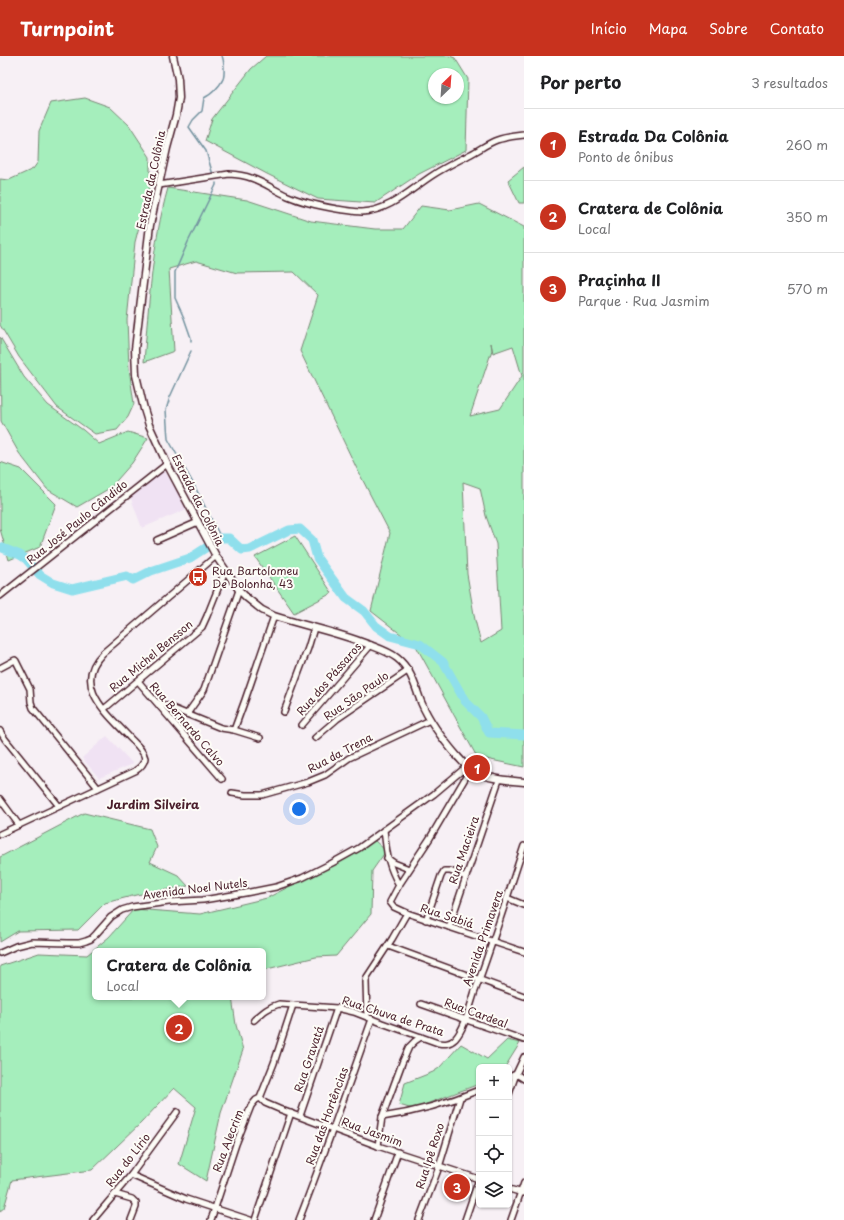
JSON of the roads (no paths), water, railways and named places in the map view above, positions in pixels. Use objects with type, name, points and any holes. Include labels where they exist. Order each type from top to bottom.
[{"type":"main road","name":"Estrada da Colônia","points":[[173,56],[178,79],[179,98],[150,226],[135,349],[136,375],[144,409],[149,425],[167,464],[211,548],[225,571],[247,598],[262,610],[274,616],[355,639],[392,654],[409,670],[430,720],[468,769],[499,780],[524,782]]},
{"type":"street","points":[[159,185],[229,174],[239,174],[250,177],[302,202],[362,212],[376,210],[390,204],[438,172],[497,140],[524,135]]},
{"type":"street","name":"Rua José Paulo Cândido","points":[[0,596],[167,464]]},
{"type":"street","points":[[157,540],[198,522]]},
{"type":"street","points":[[0,834],[140,768],[144,761],[144,755],[141,749],[104,709],[95,696],[91,686],[91,671],[98,658],[216,556]]},
{"type":"street","name":"Rua Michel Bensson","points":[[104,709],[202,627],[225,571]]},
{"type":"street","points":[[187,714],[204,690],[239,590]]},
{"type":"street","points":[[234,730],[246,700],[274,616]]},
{"type":"street","points":[[284,712],[314,628]]},
{"type":"street","name":"Rua dos Pássaros","points":[[302,725],[371,645]]},
{"type":"street","points":[[0,668],[12,661],[16,661],[30,689],[33,708],[98,788]]},
{"type":"street","name":"Rua São Paulo","points":[[315,738],[341,716],[409,670]]},
{"type":"street","name":"Rua Bernardo Calvo","points":[[138,682],[222,779]]},
{"type":"street","points":[[156,702],[221,728],[234,730],[260,738]]},
{"type":"street","name":"Rua da Trena","points":[[232,793],[262,795],[308,782],[325,775],[349,758],[430,720]]},
{"type":"street","points":[[0,731],[59,806]]},
{"type":"street","points":[[384,830],[387,858],[392,874],[399,885],[430,838],[468,769]]},
{"type":"street","name":"Avenida Noel Nutels","points":[[0,953],[8,948],[25,943],[79,943],[86,941],[96,934],[111,917],[122,910],[132,907],[169,902],[203,900],[283,885],[302,878],[359,848],[468,769]]},
{"type":"street","name":"Rua Macieira","points":[[449,927],[499,780]]},
{"type":"street","points":[[0,800],[19,825]]},
{"type":"street","name":"Avenida Primavera","points":[[457,1036],[465,1020],[522,859],[524,846]]},
{"type":"street","points":[[387,858],[409,870]]},
{"type":"street","points":[[426,920],[444,871],[450,871],[466,877]]},
{"type":"street","name":"Rua Sabiá","points":[[399,885],[390,902],[394,907],[426,920],[524,952]]},
{"type":"street","points":[[507,898],[524,905]]},
{"type":"street","points":[[370,1018],[366,982],[367,977],[388,946],[407,913]]},
{"type":"street","points":[[388,946],[524,996]]},
{"type":"street","name":"Rua Chuva de Prata","points":[[254,1020],[266,1009],[279,1004],[337,1008],[354,1012],[420,1037],[446,1044],[450,1043],[457,1036]]},
{"type":"street","name":"Rua Cardeal","points":[[422,1004],[524,1040]]},
{"type":"street","name":"Rua Alecrim","points":[[210,1220],[246,1118],[254,1102],[260,1098],[293,1005]]},
{"type":"street","name":"Rua Gravatá","points":[[300,1116],[337,1008]]},
{"type":"street","name":"Rua das Hortências","points":[[299,1220],[319,1169],[370,1018]]},
{"type":"street","points":[[378,1146],[382,1117],[407,1053],[415,1041],[420,1037]]},
{"type":"street","points":[[512,1085],[524,1057]]},
{"type":"street","points":[[512,1076],[516,1074]]},
{"type":"street","points":[[516,1074],[524,1079]]},
{"type":"street","points":[[382,1117],[412,1112],[439,1105],[476,1091]]},
{"type":"street","name":"Rua Jasmim","points":[[260,1098],[268,1105],[378,1146],[476,1178]]},
{"type":"street","name":"Rua Ipê Roxo","points":[[419,1220],[439,1167],[460,1098]]},
{"type":"street","name":"Rua do Lírio","points":[[93,1220],[131,1175],[177,1112]]},
{"type":"street","points":[[256,1220],[291,1113]]},
{"type":"street","points":[[374,1220],[398,1152]]},
{"type":"street","points":[[131,1175],[178,1196],[250,1220]]},
{"type":"street","points":[[511,1220],[522,1193],[524,1183]]},
{"type":"street","points":[[465,1220],[476,1188]]},
{"type":"street","points":[[512,1190],[522,1193]]},
{"type":"street","points":[[115,1194],[132,1199],[136,1203],[131,1220]]},
{"type":"waterway","points":[[213,175],[206,151],[189,127],[193,120],[202,111],[204,98],[210,95],[223,79],[224,68],[222,56]]},
{"type":"waterway","points":[[191,341],[184,318],[175,298],[175,272],[216,183]]},
{"type":"waterway","points":[[191,351],[170,397],[166,410],[168,439],[193,483],[221,538]]},
{"type":"waterway","points":[[0,547],[26,559],[40,575],[53,583],[72,589],[127,576],[133,580],[151,571],[190,558],[221,538],[229,538],[242,550],[250,549],[289,530],[300,529],[312,540],[317,558],[346,598],[364,611],[376,626],[390,636],[420,644],[443,662],[465,701],[481,717],[489,733],[524,735]]},
{"type":"place","name":"Rua Bartolomeu De Bolonha, 43","points":[[198,577]]},
{"type":"place","name":"Estrada Da Colônia","points":[[477,768]]},
{"type":"place","name":"Cratera de Colônia","points":[[179,1028]]},
{"type":"place","name":"Praçinha II","points":[[457,1187]]},
{"type":"district","name":"Jardim Silveira","points":[[153,805]]}]
